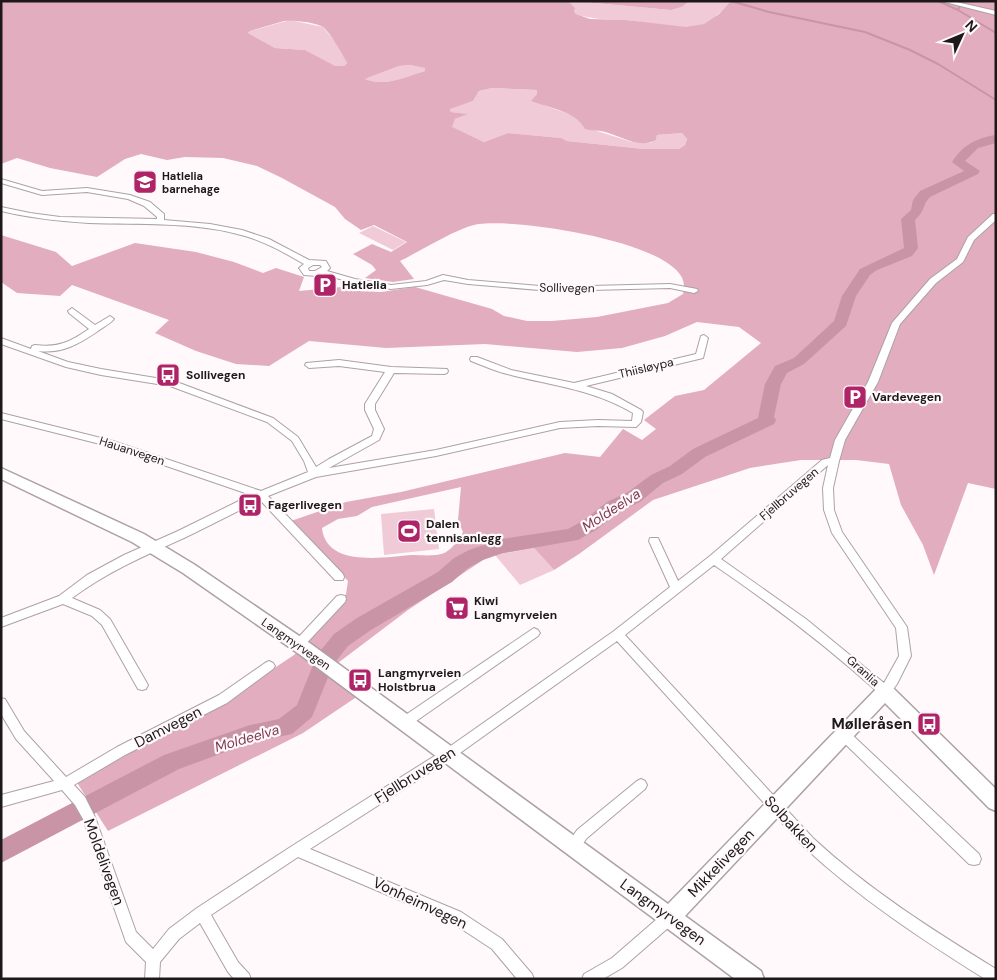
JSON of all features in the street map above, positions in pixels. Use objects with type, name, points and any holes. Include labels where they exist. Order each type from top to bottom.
[{"type":"main road","name":"Langmyrvegen","points":[[1,473],[153,546],[335,671],[753,979]]},
{"type":"main road","name":"Mikkelivegen","points":[[670,918],[885,691]]},
{"type":"main road","name":"Granlia","points":[[885,691],[996,802]]},
{"type":"street","points":[[944,1],[996,13]]},
{"type":"street","points":[[1,181],[42,193],[87,190],[130,197],[151,206],[161,216],[160,221]]},
{"type":"street","name":"Sollivegen","points":[[1,209],[47,219],[160,221],[216,227],[240,232],[266,241],[308,263],[304,268],[307,273],[323,272],[354,281],[391,287],[428,283],[443,277],[468,282],[551,289],[670,286],[694,291]]},
{"type":"street","points":[[834,461],[840,440],[873,382],[896,323],[933,281],[960,260],[971,239],[996,216]]},
{"type":"street","points":[[72,310],[94,329]]},
{"type":"street","points":[[19,347],[29,346],[50,350],[62,349],[110,320]]},
{"type":"street","name":"Thiisløypa","points":[[575,385],[700,356],[704,338]]},
{"type":"street","points":[[1,341],[82,368],[171,382],[270,420],[294,439],[309,461],[314,474]]},
{"type":"street","points":[[1,622],[63,599],[98,574],[153,546],[190,530],[261,494],[314,474],[436,453],[560,425],[598,423],[633,425],[636,422],[638,412],[614,399],[575,385],[511,373],[474,359]]},
{"type":"street","points":[[309,365],[347,364],[391,370],[444,371]]},
{"type":"street","points":[[314,474],[332,461],[366,444],[378,435],[379,429],[370,410],[370,404],[391,370]]},
{"type":"street","name":"Hauanvegen","points":[[1,416],[110,443],[261,494]]},
{"type":"street","name":"Fjellbruvegen","points":[[154,958],[174,934],[202,914],[297,850],[447,754],[618,634],[714,560],[825,462],[834,461]]},
{"type":"street","name":"Mikkelivegen","points":[[834,461],[828,488],[829,510],[837,533],[901,627],[905,656],[893,681],[885,691]]},
{"type":"street","points":[[261,494],[339,577]]},
{"type":"street","points":[[654,541],[676,589]]},
{"type":"street","name":"Granlia","points":[[714,560],[769,596],[809,626],[885,691]]},
{"type":"street","points":[[63,599],[96,613],[106,622],[142,685]]},
{"type":"street","points":[[301,647],[341,599]]},
{"type":"street","points":[[405,722],[534,633]]},
{"type":"street","name":"Solbakken","points":[[618,634],[808,842],[847,879],[929,936],[996,977]]},
{"type":"street","name":"Damvegen","points":[[1,801],[64,784],[222,699],[269,666]]},
{"type":"street","name":"Moldelivegen","points":[[1,703],[20,735],[80,801],[89,817],[131,937],[154,958]]},
{"type":"street","points":[[843,734],[974,859]]},
{"type":"street","points":[[573,846],[582,834],[641,785]]},
{"type":"street","name":"Vonheimvegen","points":[[297,850],[456,917],[497,944],[527,979]]},
{"type":"street","points":[[202,914],[233,967],[244,979]]},
{"type":"street","name":"Mikkelivegen","points":[[589,979],[617,963],[670,918]]},
{"type":"street","points":[[152,979],[154,958]]},
{"type":"shaded area","points":[[1,1],[572,1],[569,2],[575,8],[576,14],[590,19],[626,20],[686,27],[704,24],[719,14],[731,1],[996,1],[996,489],[968,483],[934,575],[923,545],[901,505],[889,464],[856,460],[801,460],[750,468],[653,500],[554,570],[534,548],[489,556],[408,610],[326,672],[358,696],[303,733],[108,831],[74,778],[261,677],[294,655],[342,603],[348,581],[291,521],[346,502],[401,492],[565,453],[600,457],[623,429],[642,440],[656,429],[644,420],[675,396],[704,390],[761,343],[739,327],[697,322],[665,336],[622,348],[577,352],[485,344],[386,348],[309,341],[269,366],[236,364],[196,351],[155,333],[169,320],[72,285],[60,296],[17,293],[1,282],[1,235],[56,252],[72,266],[135,243],[196,252],[234,262],[263,273],[276,268],[304,277],[299,291],[342,287],[359,291],[381,292],[415,287],[492,309],[504,316],[527,321],[597,317],[668,303],[683,294],[684,283],[681,276],[668,263],[646,252],[618,242],[555,229],[498,223],[479,224],[461,229],[400,261],[414,279],[393,282],[365,278],[376,270],[372,265],[353,254],[372,244],[391,252],[407,242],[374,225],[361,230],[345,219],[335,207],[257,166],[223,158],[185,157],[167,160],[141,154],[125,159],[97,177],[50,168],[17,158],[1,164]],"holes":[[[284,21],[319,25],[329,33],[347,63],[344,66],[335,66],[305,50],[275,48],[248,33]],[[410,65],[425,68],[425,71],[388,82],[365,79],[399,66]],[[492,88],[537,90],[537,94],[531,101],[569,114],[581,123],[585,129],[601,131],[635,142],[649,143],[656,140],[657,135],[682,133],[687,139],[685,145],[679,149],[644,149],[508,133],[484,142],[452,127],[455,119],[468,114],[451,112],[450,109],[473,101],[479,91]],[[461,487],[458,520],[463,532],[449,550],[443,554],[434,555],[358,557],[345,555],[334,549],[326,541],[322,528],[338,519],[357,516],[372,507]]]},
{"type":"shaded area","points":[[573,1],[689,1],[682,7],[671,10]]},
{"type":"shaded area","points":[[689,1],[731,1],[718,15],[706,23],[683,28],[582,16],[576,14],[569,2],[671,10],[682,7]]},
{"type":"shaded area","points":[[290,20],[323,27],[342,50],[347,63],[344,66],[335,67],[305,50],[275,48],[248,33]]},
{"type":"shaded area","points":[[410,65],[426,68],[425,71],[388,82],[365,79],[399,66]]},
{"type":"shaded area","points":[[492,88],[537,90],[537,94],[532,101],[569,114],[597,131],[632,142],[650,143],[656,140],[657,135],[682,133],[687,139],[685,145],[679,149],[644,149],[508,133],[484,142],[451,127],[455,119],[467,114],[451,112],[450,108],[473,101],[479,91]]},
{"type":"shaded area","points":[[373,226],[406,242],[393,250],[359,233]]},
{"type":"shaded area","name":"Dalen tennisanlegg","points":[[434,509],[439,549],[384,555],[381,514]]},
{"type":"shaded area","points":[[534,548],[554,570],[520,585],[495,555]]},
{"type":"waterway","points":[[731,1],[769,12],[865,32],[910,50],[938,64],[996,100]]},
{"type":"waterway","points":[[938,1],[958,10]]},
{"type":"waterway","points":[[958,10],[962,1]]},
{"type":"waterway","points":[[958,10],[996,33]]},
{"type":"waterway","name":"Moldeelva","points":[[1,852],[172,762],[250,734],[284,727],[305,711],[324,661],[341,640],[364,624],[445,577],[461,563],[476,555],[502,546],[572,535],[590,525],[613,507],[634,497],[657,479],[676,470],[699,453],[768,420],[766,417],[773,384],[781,370],[799,361],[841,323],[849,296],[865,272],[872,267],[907,253],[911,248],[908,219],[917,211],[919,200],[925,194],[974,171],[958,162],[962,156],[974,145],[996,139]]},
{"type":"place","name":"Hatlelia barnehage","points":[[145,182]]},
{"type":"place","name":"Hatlelia","points":[[325,285]]},
{"type":"place","name":"Sollivegen","points":[[168,375]]},
{"type":"place","name":"Vardevegen","points":[[855,397]]},
{"type":"place","name":"Fagerlivegen","points":[[250,505]]},
{"type":"place","name":"Dalen tennisanlegg","points":[[409,531]]},
{"type":"place","name":"Kiwi Langmyrveien","points":[[457,608]]},
{"type":"place","name":"Langmyrveien Holstbrua","points":[[360,680]]},
{"type":"place","name":"Mølleråsen","points":[[929,724]]}]
